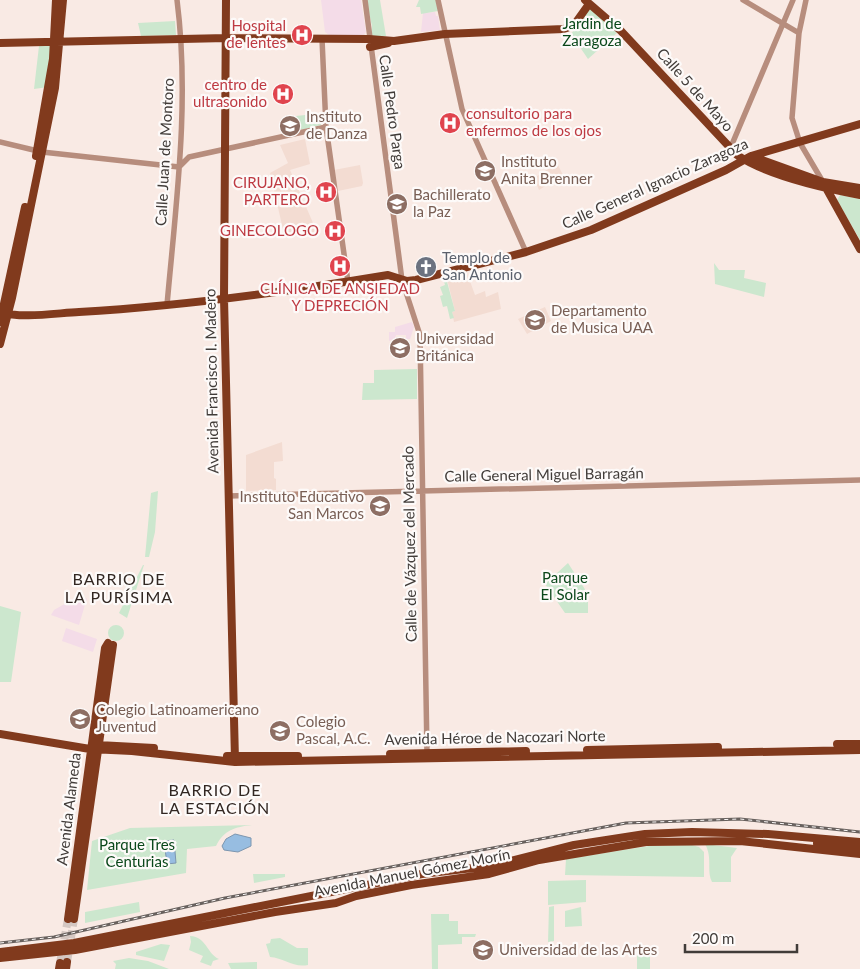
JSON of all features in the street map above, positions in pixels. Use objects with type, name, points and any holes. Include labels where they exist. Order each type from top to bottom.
[{"type":"main road","points":[[56,0],[58,43]]},
{"type":"main road","points":[[0,344],[4,313],[40,152],[58,43],[62,0]]},
{"type":"main road","name":"Avenida Francisco I. Madero","points":[[226,0],[224,298],[235,760]]},
{"type":"main road","points":[[0,43],[58,43],[94,39],[227,38],[322,39],[370,43],[445,34],[564,29],[574,25],[587,2]]},
{"type":"main road","name":"Calle 5 de Mayo","points":[[587,2],[626,36],[730,149],[743,159],[755,165],[825,185]]},
{"type":"main road","name":"Calle General Ignacio Zaragoza","points":[[4,313],[87,312],[167,305],[348,282],[388,275],[402,280],[416,280],[526,252],[592,230],[726,170],[743,159],[860,124]]},
{"type":"main road","points":[[751,156],[825,185],[860,195]]},
{"type":"main road","points":[[825,185],[860,188]]},
{"type":"main road","points":[[825,185],[860,249]]},
{"type":"main road","points":[[0,322],[4,313]]},
{"type":"main road","name":"Avenida Alameda","points":[[71,919],[105,648],[110,644]]},
{"type":"main road","points":[[0,729],[94,747]]},
{"type":"main road","points":[[0,734],[94,747]]},
{"type":"main road","name":"Avenida Héroe de Nacozari Norte","points":[[235,760],[427,753],[860,744]]},
{"type":"main road","name":"Avenida Héroe de Nacozari Norte","points":[[94,747],[132,748],[235,760],[860,750]]},
{"type":"main road","name":"Avenida Manuel Gómez Morín","points":[[0,952],[74,943],[422,874],[490,866],[574,845],[645,834],[692,836],[791,835],[860,842]]},
{"type":"main road","points":[[791,835],[801,840],[859,854]]},
{"type":"main road","name":"Avenida Manuel Gómez Morín","points":[[0,958],[54,954],[336,903],[356,896],[411,885],[489,874],[547,858],[692,836],[763,843],[767,847],[859,854]]},
{"type":"main road","points":[[306,907],[320,901],[319,898],[309,896]]},
{"type":"main road","points":[[54,954],[55,949],[71,946],[74,943]]},
{"type":"street","name":"Calle Juan de Montoro","points":[[167,305],[183,101],[182,39],[176,0]]},
{"type":"street","name":"Calle Pedro Parga","points":[[365,0],[402,280],[420,335]]},
{"type":"street","points":[[438,0],[462,109],[526,252]]},
{"type":"street","points":[[743,0],[799,32]]},
{"type":"street","points":[[806,0],[799,32],[792,118],[800,143],[825,185]]},
{"type":"street","points":[[730,149],[792,1],[804,7]]},
{"type":"street","points":[[322,39],[326,127],[348,282]]},
{"type":"street","points":[[0,142],[40,152],[179,166],[189,157],[326,127]]},
{"type":"street","name":"Calle de Vázquez del Mercado","points":[[420,335],[427,753]]},
{"type":"street","name":"Calle General Miguel Barragán","points":[[228,496],[860,480]]},
{"type":"shaded area","points":[[321,0],[361,0],[366,32],[363,36],[329,35],[325,32]]},
{"type":"shaded area","points":[[435,12],[436,16],[438,16],[440,30],[421,32],[423,13]]},
{"type":"shaded area","points":[[305,139],[310,164],[290,170],[317,232],[285,238],[270,173],[288,163],[280,145]]},
{"type":"shaded area","points":[[557,163],[563,175],[539,190],[534,178]]},
{"type":"shaded area","points":[[360,165],[362,186],[338,191],[334,170]]},
{"type":"shaded area","points":[[466,270],[475,295],[485,291],[486,297],[498,292],[501,309],[454,322],[452,312],[455,311],[446,275]]},
{"type":"shaded area","name":"Departamento de Musica UAA","points":[[545,307],[551,321],[527,334],[518,319]]},
{"type":"shaded area","points":[[412,322],[414,327],[410,339],[406,339],[406,335],[396,335],[395,338],[389,341],[389,332],[395,332],[395,327]]},
{"type":"shaded area","points":[[282,442],[283,461],[274,462],[276,490],[246,491],[246,455]]},
{"type":"shaded area","points":[[75,598],[78,602],[87,598],[79,625],[51,615],[54,610]]},
{"type":"shaded area","points":[[66,628],[97,639],[93,652],[62,641]]},
{"type":"green space","points":[[366,0],[380,0],[386,36],[371,37],[372,26]]},
{"type":"green space","points":[[419,0],[436,0],[438,11],[421,14],[420,7],[416,7]]},
{"type":"green space","name":"Jardin de Zaragoza","points":[[590,8],[617,33],[588,59],[571,34]]},
{"type":"green space","points":[[175,21],[176,35],[141,36],[138,23]]},
{"type":"green space","points":[[39,46],[53,46],[48,87],[34,89]]},
{"type":"green space","points":[[296,116],[320,116],[321,125],[300,130]]},
{"type":"green space","points":[[840,195],[860,199],[860,240],[837,200]]},
{"type":"green space","points":[[714,263],[719,270],[745,270],[744,278],[766,283],[764,297],[715,284]]},
{"type":"green space","points":[[443,278],[446,278],[455,311],[452,312],[454,318],[450,319],[447,306],[443,307],[440,296],[443,295],[440,287],[445,285]]},
{"type":"green space","points":[[417,369],[417,399],[362,400],[363,383],[374,383],[374,370]]},
{"type":"green space","points":[[158,491],[155,532],[149,557],[145,557],[151,493]]},
{"type":"green space","name":"Parque El Solar","points":[[568,563],[588,594],[588,613],[565,613],[545,584]]},
{"type":"green space","points":[[144,565],[127,618],[119,613]]},
{"type":"green space","points":[[0,606],[21,612],[11,682],[0,682]]},
{"type":"green space","points":[[113,625],[119,625],[124,630],[122,639],[113,641],[108,636],[108,630]]},
{"type":"green space","name":"Parque Tres Centurias","points":[[252,825],[231,830],[223,836],[216,846],[187,849],[186,873],[87,890],[92,841],[130,828]]},
{"type":"green space","points":[[705,844],[737,848],[731,857],[731,882],[712,882],[710,878],[709,854]]},
{"type":"green space","points":[[692,845],[699,847],[704,852],[704,877],[565,875],[566,859],[649,846]]},
{"type":"green space","points":[[253,874],[285,874],[285,877],[254,883]]},
{"type":"green space","points":[[586,880],[586,902],[548,905],[548,881]]},
{"type":"green space","points":[[139,902],[140,912],[85,923],[85,912]]},
{"type":"green space","points":[[554,906],[554,941],[548,942],[549,907]]},
{"type":"green space","points":[[581,907],[582,926],[565,927],[565,911]]},
{"type":"green space","points":[[431,914],[449,914],[449,921],[458,921],[458,934],[476,934],[475,937],[462,937],[462,944],[438,945],[438,969],[432,969]]},
{"type":"green space","points":[[190,936],[200,939],[215,957],[219,959],[213,961],[211,966],[200,962],[203,956],[189,950]]},
{"type":"green space","points":[[280,938],[297,948],[308,948],[308,965],[293,964],[270,957],[266,944],[270,943],[271,939]]},
{"type":"green space","points":[[161,944],[170,945],[164,961],[136,955],[136,952]]},
{"type":"green space","points":[[637,947],[650,947],[650,969],[637,969]]},
{"type":"green space","points":[[129,958],[148,961],[169,969],[115,969],[116,964],[113,961]]},
{"type":"green space","points":[[257,962],[257,969],[231,969],[228,963]]},
{"type":"water","points":[[235,834],[251,838],[251,846],[238,852],[224,850],[222,846],[226,839]]},
{"type":"water","points":[[174,840],[176,863],[167,864],[164,841]]},
{"type":"tunnel","points":[[60,963],[68,919]]},
{"type":"tunnel","points":[[67,962],[74,919]]},
{"type":"railway","points":[[0,943],[54,937],[225,898],[626,823],[740,819],[860,832]]},
{"type":"place","name":"Hospital de lentes","points":[[302,35]]},
{"type":"place","name":"centro de ultrasonido","points":[[283,94]]},
{"type":"place","name":"consultorio para enfermos de los ojos","points":[[450,123]]},
{"type":"place","name":"Instituto de Danza","points":[[290,126]]},
{"type":"place","name":"Instituto Anita Brenner","points":[[485,171]]},
{"type":"place","name":"CIRUJANO, PARTERO","points":[[326,192]]},
{"type":"place","name":"Bachillerato la Paz","points":[[397,204]]},
{"type":"place","name":"GINECOLOGO","points":[[335,231]]},
{"type":"place","name":"CLÍNICA DE ANSIEDAD Y DEPRECIÓN","points":[[340,266]]},
{"type":"place","name":"Templo de San Antonio","points":[[426,267]]},
{"type":"place","name":"Departamento de Musica UAA","points":[[535,320]]},
{"type":"place","name":"Universidad Británica","points":[[400,348]]},
{"type":"place","name":"Instituto Educativo San Marcos","points":[[380,506]]},
{"type":"place","name":"Colegio Latinoamericano Juventud","points":[[80,719]]},
{"type":"place","name":"Colegio Pascal, A.C.","points":[[280,731]]},
{"type":"place","name":"Universidad de las Artes","points":[[483,950]]},
{"type":"district","name":"BARRIO DE LA PURÍSIMA","points":[[119,588]]},
{"type":"district","name":"BARRIO DE LA ESTACIÓN","points":[[215,799]]}]
